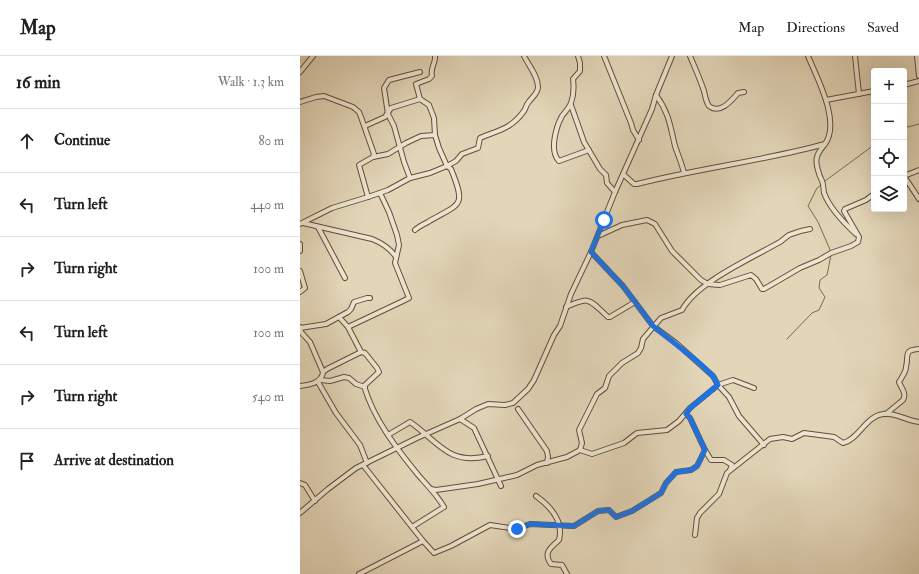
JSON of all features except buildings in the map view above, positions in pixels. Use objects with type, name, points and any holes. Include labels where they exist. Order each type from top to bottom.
[{"type":"street","points":[[300,72],[313,56]]},
{"type":"street","points":[[415,230],[442,213],[454,208],[460,201],[457,184],[451,168],[447,166],[438,148],[429,105],[420,99],[416,84],[429,79],[432,76],[431,70],[435,56]]},
{"type":"street","points":[[301,224],[332,208],[380,193],[410,178],[430,173],[447,166],[456,161],[462,154],[478,148],[480,138],[503,130],[513,124],[526,110],[526,104],[534,96],[538,88],[533,70],[524,56]]},
{"type":"street","points":[[578,56],[580,70],[573,79],[574,94],[571,105],[562,117],[554,147],[557,159],[559,161],[589,150]]},
{"type":"street","points":[[604,56],[633,130],[639,140]]},
{"type":"street","points":[[300,513],[347,475],[365,464],[425,434],[460,419],[476,409],[488,404],[505,405],[513,403],[534,380],[554,335],[560,326],[566,307],[652,109],[656,95],[672,56]]},
{"type":"street","points":[[690,56],[706,100],[710,106],[714,108],[724,107],[730,103],[738,93],[744,92]]},
{"type":"street","points":[[808,56],[826,100],[830,123],[829,139],[816,159],[820,177],[823,182],[824,192],[833,209],[846,225],[859,237]]},
{"type":"street","points":[[855,56],[859,94]]},
{"type":"street","points":[[917,56],[919,76]]},
{"type":"street","points":[[410,178],[394,126],[388,114],[384,88],[390,80],[420,72]]},
{"type":"street","points":[[907,84],[919,81]]},
{"type":"street","points":[[826,100],[871,92]]},
{"type":"street","points":[[656,95],[670,120],[684,173]]},
{"type":"street","points":[[300,102],[324,96],[353,107],[359,112],[365,126],[374,154],[373,157]]},
{"type":"street","points":[[365,126],[385,117],[391,108],[420,99]]},
{"type":"street","points":[[571,105],[584,142],[600,169],[606,175],[607,183],[615,192]]},
{"type":"street","points":[[368,197],[359,165],[373,157],[388,154],[399,146],[421,136],[435,135]]},
{"type":"street","points":[[624,175],[634,184],[638,184],[684,173],[750,162],[826,144]]},
{"type":"street","points":[[907,175],[919,170]]},
{"type":"street","points":[[907,181],[919,199]]},
{"type":"street","points":[[348,328],[409,298],[395,263],[399,245],[397,235],[389,212],[380,193]]},
{"type":"street","points":[[598,236],[622,225],[647,220],[655,224],[663,239],[672,251],[701,280],[708,284],[724,284],[750,275],[756,279],[762,289],[768,288],[800,268],[858,242],[859,237],[844,211],[845,209],[871,196]]},
{"type":"street","points":[[301,224],[372,239],[382,243],[391,250],[396,257]]},
{"type":"street","points":[[318,227],[345,278]]},
{"type":"street","points":[[431,489],[436,490],[467,486],[517,475],[534,466],[567,457],[580,450],[582,443],[579,430],[598,394],[605,388],[609,376],[622,362],[638,353],[641,348],[642,339],[661,318],[682,310],[686,302],[708,284],[751,256],[779,243],[789,235],[802,230],[810,229]]},
{"type":"street","points":[[300,244],[300,252]]},
{"type":"street","points":[[591,252],[623,286],[653,326],[697,361],[713,376],[718,385],[729,397],[739,416],[764,445]]},
{"type":"street","points":[[300,271],[305,288],[300,292]]},
{"type":"street","points":[[370,298],[354,302],[351,309],[340,318],[326,324],[300,330],[310,342],[323,372],[323,378],[318,382],[339,416],[360,445],[365,464],[412,527],[434,553],[451,546],[490,525],[517,529],[530,524],[574,526],[598,511],[609,510],[616,517],[632,511],[661,493],[666,483],[676,472],[691,470],[697,466],[705,450]]},
{"type":"street","points":[[566,307],[582,300],[591,301],[608,317],[610,317],[635,302]]},
{"type":"street","points":[[340,318],[348,328],[361,352],[365,353],[379,370],[365,384],[364,388]]},
{"type":"street","points":[[886,414],[905,397],[899,382],[906,369],[907,355],[909,351],[919,349]]},
{"type":"street","points":[[323,372],[361,352]]},
{"type":"street","points":[[300,386],[320,380],[330,381],[344,377],[349,378],[364,388],[388,435],[444,507],[412,527]]},
{"type":"street","points":[[580,450],[592,454],[624,443],[637,433],[667,430],[686,414],[690,408],[718,385],[733,380],[754,388]]},
{"type":"street","points":[[518,409],[547,451],[547,463]]},
{"type":"street","points":[[686,414],[690,418],[711,460],[724,460],[732,465],[730,470]]},
{"type":"street","points":[[695,535],[697,518],[719,494],[725,476],[730,470],[770,439],[783,437],[792,439],[804,433],[827,435],[834,437],[843,443],[877,415],[886,414],[919,422]]},
{"type":"street","points":[[460,419],[474,428],[488,456],[500,486]]},
{"type":"street","points":[[388,435],[410,422],[447,452],[457,457],[488,456]]},
{"type":"street","points":[[300,483],[305,484],[315,501]]},
{"type":"street","points":[[536,496],[548,505],[558,520],[559,525],[559,538],[549,548],[547,556],[551,564],[562,565],[567,574]]},
{"type":"street","points":[[359,574],[423,541]]},
{"type":"waterway","points":[[907,127],[919,124]]},
{"type":"waterway","points":[[825,181],[871,147]]},
{"type":"waterway","points":[[821,185],[817,188],[808,206],[818,222],[831,252]]},
{"type":"waterway","points":[[787,339],[812,313],[819,310],[825,297],[819,288],[820,280],[827,275],[831,255]]},
{"type":"route","points":[[517,529],[530,524],[574,526],[598,511],[609,510],[616,517],[632,511],[649,499],[661,493],[666,483],[676,472],[691,470],[697,466],[705,450],[690,418],[686,414],[690,408],[718,385],[713,376],[697,361],[653,326],[623,286],[606,266],[591,252],[604,220]]}]
